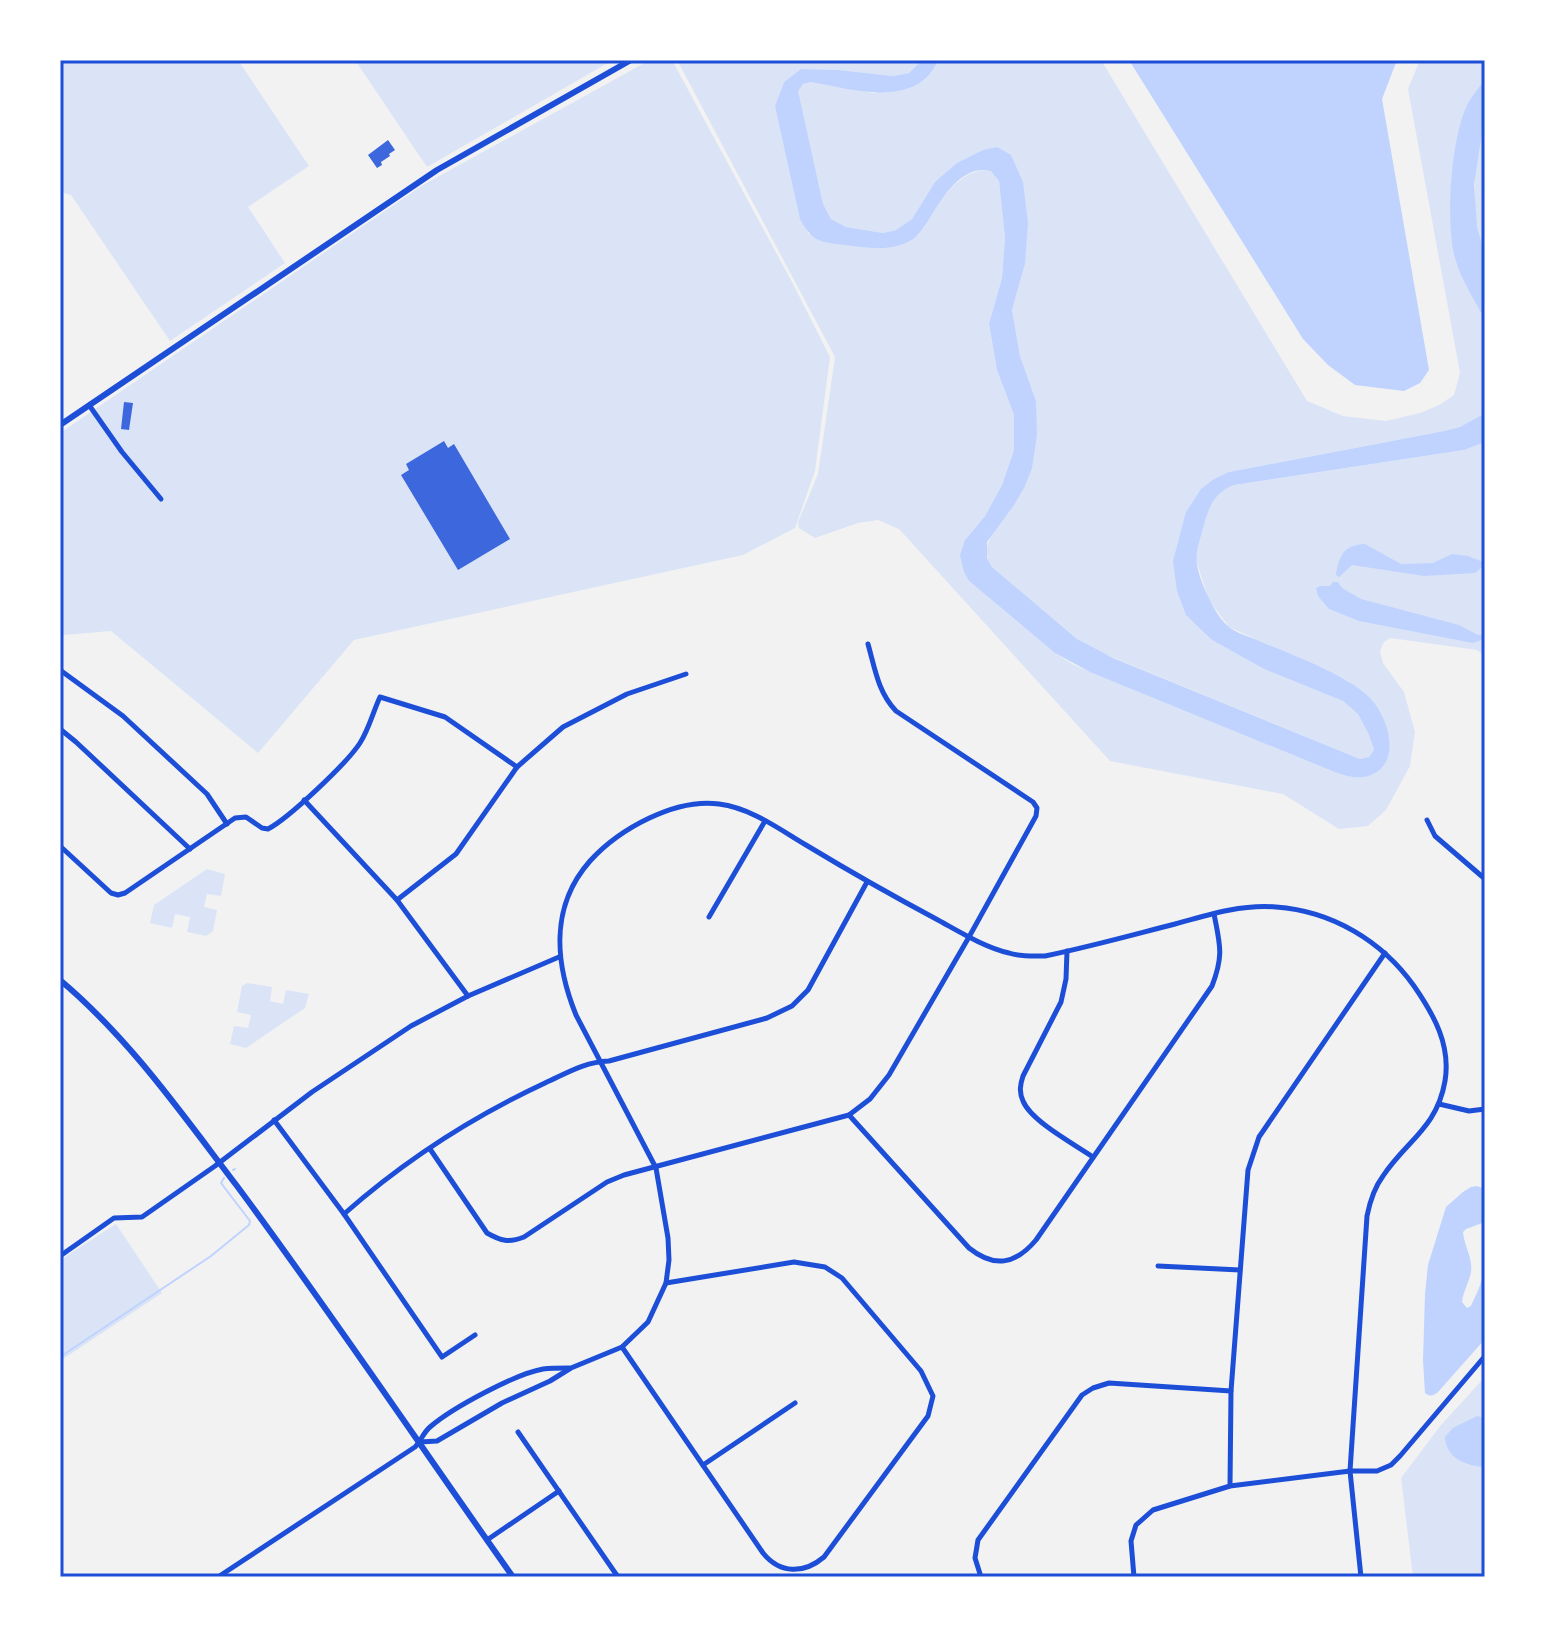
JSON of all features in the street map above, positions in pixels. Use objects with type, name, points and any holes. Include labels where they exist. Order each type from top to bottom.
[{"type":"street","points":[[60,425],[437,170],[631,60]]},
{"type":"street","points":[[89,405],[161,499]]},
{"type":"street","points":[[430,1149],[487,1233],[500,1241],[511,1242],[524,1237],[607,1182],[624,1175],[849,1115],[870,1099],[889,1075],[969,937],[1036,816],[1037,808],[1033,802],[896,711],[880,689],[868,644]]},
{"type":"street","points":[[60,670],[123,716],[207,794],[227,824]]},
{"type":"street","points":[[397,900],[456,854],[517,767],[553,734],[627,694],[686,674]]},
{"type":"street","points":[[60,846],[111,893],[118,895],[235,818],[246,817],[268,829],[352,754],[367,730],[380,697],[445,717],[517,767]]},
{"type":"street","points":[[60,729],[190,849]]},
{"type":"street","points":[[304,800],[397,900],[468,996]]},
{"type":"street","points":[[420,1442],[437,1441],[486,1411],[571,1368],[610,1354],[648,1322],[666,1283],[669,1260],[656,1168],[565,989],[559,957],[561,927],[567,900],[577,877],[592,859],[616,839],[668,809],[716,803],[739,808],[765,821],[867,882],[969,937],[1008,953],[1045,956],[1214,914],[1275,907],[1319,915],[1340,923],[1367,938],[1409,979],[1441,1032],[1447,1057],[1439,1104],[1421,1133],[1383,1176],[1370,1201],[1350,1471],[1361,1577]]},
{"type":"street","points":[[1427,820],[1435,836],[1485,879]]},
{"type":"street","points":[[709,917],[765,821]]},
{"type":"street","points":[[344,1214],[372,1189],[486,1113],[592,1062],[609,1061],[767,1018],[792,1006],[808,990],[867,882]]},
{"type":"street","points":[[849,1115],[969,1248],[978,1255],[997,1261],[1016,1258],[1030,1247],[1212,986],[1220,966],[1220,945],[1214,914]]},
{"type":"street","points":[[1067,951],[1061,1002],[1023,1076],[1020,1088],[1022,1100],[1029,1111],[1093,1157]]},
{"type":"street","points":[[1230,1486],[1231,1391],[1248,1170],[1259,1137],[1385,953]]},
{"type":"street","points":[[60,1256],[114,1218],[142,1217],[312,1092],[411,1026],[468,996],[559,957]]},
{"type":"street","points":[[60,980],[87,1003],[139,1058],[219,1163],[289,1256],[513,1577]]},
{"type":"street","points":[[1439,1104],[1469,1111],[1485,1109]]},
{"type":"street","points":[[274,1120],[344,1214],[442,1357],[475,1335]]},
{"type":"street","points":[[622,1347],[768,1559],[789,1570],[804,1569],[824,1557],[928,1416],[933,1396],[921,1371],[842,1278],[825,1267],[794,1262],[666,1283]]},
{"type":"street","points":[[1158,1266],[1240,1270]]},
{"type":"street","points":[[1134,1577],[1131,1541],[1136,1525],[1153,1510],[1230,1486],[1350,1471],[1377,1471],[1391,1465],[1485,1356]]},
{"type":"street","points":[[218,1577],[420,1442],[427,1429],[486,1392],[533,1372],[571,1368]]},
{"type":"street","points":[[981,1577],[975,1558],[978,1540],[1082,1395],[1109,1383],[1231,1391]]},
{"type":"street","points":[[703,1465],[795,1403]]},
{"type":"street","points":[[518,1432],[618,1577]]},
{"type":"street","points":[[487,1540],[559,1491]]},
{"type":"shaded area","points":[[60,60],[238,60],[309,166],[248,207],[285,263],[170,341],[71,195],[60,192]]},
{"type":"shaded area","points":[[355,60],[613,60],[427,167]]},
{"type":"shaded area","points":[[650,60],[672,60],[830,357],[815,471],[795,528],[743,555],[354,640],[258,753],[111,631],[60,634],[60,433],[423,185]]},
{"type":"shaded area","points":[[677,60],[922,60],[909,73],[893,76],[801,69],[784,82],[775,106],[808,234],[918,236],[939,203],[968,174],[992,171],[999,181],[1005,238],[1002,278],[989,324],[997,370],[1014,415],[1014,450],[1002,485],[985,516],[965,540],[969,581],[1055,653],[1074,665],[1337,773],[1365,774],[1377,770],[1386,759],[1350,682],[1229,627],[1209,600],[1195,557],[1209,505],[1220,491],[1234,485],[1464,450],[1485,442],[1485,656],[1477,650],[1390,638],[1384,642],[1380,651],[1383,663],[1404,692],[1415,732],[1410,766],[1386,810],[1368,826],[1339,829],[1283,794],[1110,761],[899,529],[878,520],[858,523],[815,538],[799,528],[798,522],[818,474],[835,357]]},
{"type":"shaded area","points":[[938,60],[1101,60],[1307,401],[1343,416],[1386,421],[1439,405],[1454,395],[1460,373],[1408,89],[1420,60],[1485,60],[1485,80],[1466,107],[1461,124],[1450,200],[1452,243],[1462,275],[1485,320],[1485,413],[1460,427],[1444,431],[1229,472],[1186,512],[1212,640],[1264,669],[1343,701],[1358,714],[1369,735],[1374,750],[1369,757],[1360,759],[1097,651],[1077,639],[992,567],[987,555],[988,545],[999,524],[1036,401],[1020,356],[1012,310],[1025,264],[1011,155],[935,182],[912,219],[896,230],[883,233],[846,227],[831,219],[823,204],[797,91],[803,84],[811,82],[874,93],[935,66]]},
{"type":"shaded area","points":[[1485,112],[1485,255],[1476,220],[1474,184]]},
{"type":"shaded area","points":[[207,869],[225,874],[221,896],[207,894],[204,907],[217,910],[213,931],[206,936],[187,932],[190,917],[175,914],[172,928],[150,923],[154,905]]},
{"type":"shaded area","points":[[247,983],[272,987],[270,1001],[283,1004],[286,990],[309,994],[305,1008],[246,1048],[230,1044],[234,1026],[248,1028],[251,1015],[237,1012],[242,986]]},
{"type":"shaded area","points":[[116,1224],[162,1293],[60,1361],[60,1260]]},
{"type":"shaded area","points":[[1485,1377],[1485,1577],[1413,1577],[1401,1478],[1441,1425]]},
{"type":"water","points":[[922,60],[938,60],[928,76],[915,86],[899,91],[863,91],[811,82],[803,84],[798,91],[823,204],[831,219],[846,227],[883,233],[896,230],[912,219],[935,182],[957,163],[983,150],[997,147],[1011,155],[1023,182],[1028,223],[1025,264],[1012,310],[1020,356],[1036,401],[1037,435],[1032,468],[1024,488],[987,542],[987,558],[992,567],[1077,639],[1113,658],[1360,759],[1369,757],[1374,750],[1369,735],[1358,714],[1343,701],[1264,669],[1212,640],[1186,615],[1177,591],[1173,561],[1186,512],[1201,489],[1229,472],[1444,431],[1460,427],[1485,413],[1485,442],[1464,450],[1234,485],[1216,498],[1204,524],[1197,564],[1205,590],[1221,618],[1235,631],[1348,681],[1371,699],[1383,718],[1389,741],[1386,762],[1379,770],[1360,777],[1337,773],[1090,672],[1055,653],[969,581],[960,555],[965,540],[985,516],[1002,485],[1014,450],[1014,415],[997,370],[989,324],[1002,278],[1005,238],[999,181],[991,171],[980,170],[962,178],[946,194],[918,234],[901,245],[873,248],[823,242],[813,237],[800,219],[775,106],[784,82],[801,69],[893,76],[909,73]]},
{"type":"water","points":[[1129,60],[1397,60],[1382,99],[1429,370],[1420,383],[1404,391],[1355,385],[1328,365],[1303,339]]},
{"type":"water","points":[[1485,80],[1485,112],[1474,185],[1477,227],[1485,255],[1485,320],[1455,258],[1450,203],[1461,120],[1475,92]]},
{"type":"water","points":[[1365,544],[1401,564],[1433,563],[1452,554],[1483,562],[1475,573],[1424,576],[1352,565],[1339,577],[1336,575],[1344,552],[1352,546]]},
{"type":"water","points":[[1338,582],[1342,588],[1361,599],[1459,625],[1483,635],[1484,639],[1473,643],[1359,621],[1329,609],[1318,596],[1316,588],[1330,586]]},
{"type":"water","points":[[1477,1186],[1485,1189],[1485,1222],[1463,1232],[1471,1269],[1462,1302],[1467,1308],[1471,1306],[1481,1283],[1485,1237],[1485,1339],[1438,1392],[1430,1395],[1425,1393],[1423,1360],[1428,1265],[1446,1207],[1463,1192]]},
{"type":"water","points":[[1477,1416],[1485,1418],[1485,1467],[1459,1460],[1446,1445],[1445,1437],[1453,1428]]},
{"type":"building","points":[[388,140],[395,150],[377,168],[368,155]]},
{"type":"building","points":[[124,402],[133,403],[129,430],[121,429]]},
{"type":"building","points":[[444,441],[448,448],[454,444],[510,539],[458,570],[401,475],[409,470],[406,464]]},
{"type":"waterway","points":[[60,1357],[211,1256],[249,1225],[250,1221],[221,1183],[224,1178]]}]
